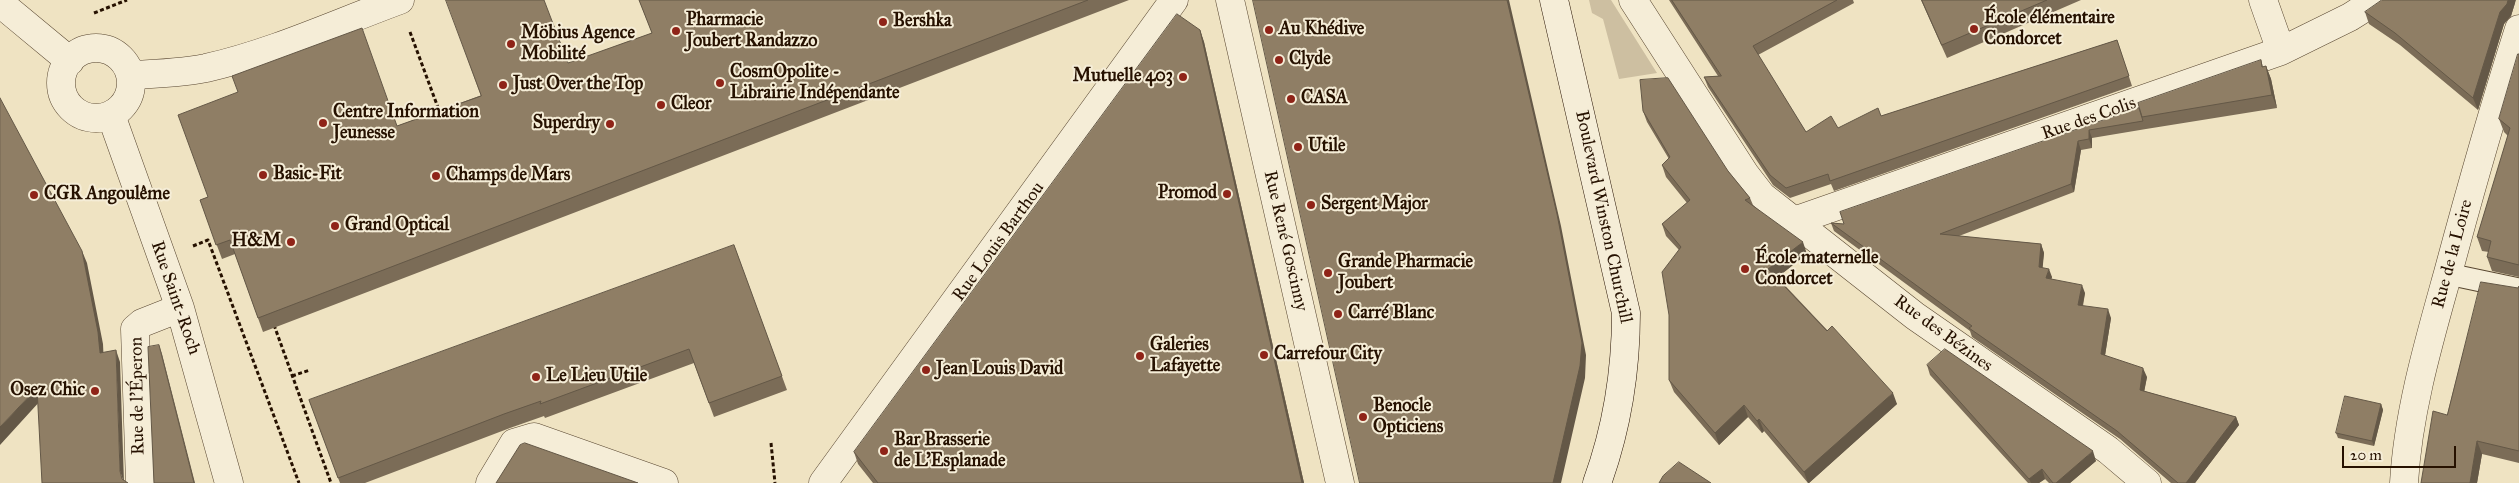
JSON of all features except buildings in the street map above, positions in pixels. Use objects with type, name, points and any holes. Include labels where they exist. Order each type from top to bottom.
[{"type":"street","points":[[131,75],[179,73],[208,67],[281,45],[400,0]]},
{"type":"street","name":"Rue Louis Barthou","points":[[836,478],[1174,0]]},
{"type":"street","name":"Rue René Goscinny","points":[[1230,0],[1340,483]]},
{"type":"street","name":"Boulevard Winston Churchill","points":[[1554,0],[1626,313],[1626,348],[1621,392],[1602,477]]},
{"type":"street","name":"Rue des Bézines","points":[[1633,0],[1745,174],[1762,196],[1915,316],[2108,450],[2147,483]]},
{"type":"street","points":[[2263,0],[2281,52]]},
{"type":"street","name":"Rue des Colis","points":[[1794,221],[2281,52],[2350,17],[2377,0]]},
{"type":"street","points":[[0,3],[70,62]]},
{"type":"street","name":"Rue de la Loire","points":[[2404,483],[2406,452],[2429,341],[2491,114],[2519,29]]},
{"type":"street","points":[[98,48],[110,51],[120,57],[131,75],[129,96],[119,110],[111,115],[90,118],[79,114],[70,107],[61,86],[63,74],[70,62],[81,52],[98,48]]},
{"type":"street","name":"Rue Saint-Roch","points":[[111,115],[180,308],[229,483]]},
{"type":"street","name":"Rue de l'Éperon","points":[[140,483],[135,330],[142,323],[180,308]]},
{"type":"street","points":[[490,483],[514,443],[534,437],[664,483]]},
{"type":"lane","points":[[2448,274],[2519,289]]},
{"type":"path","points":[[94,13],[127,0]]},
{"type":"path","points":[[414,40],[442,117]]},
{"type":"path","points":[[208,240],[299,483]]},
{"type":"path","points":[[271,316],[331,483]]},
{"type":"path","points":[[292,376],[310,370]]},
{"type":"path","points":[[771,443],[775,483]]},
{"type":"shaded area","points":[[1589,0],[1611,0],[1657,73],[1619,79],[1603,19],[1592,13]]},
{"type":"place","name":"Bershka","points":[[883,22]]},
{"type":"place","name":"École élémentaire Condorcet","points":[[1974,29]]},
{"type":"place","name":"Au Khédive","points":[[1269,30]]},
{"type":"place","name":"Pharmacie Joubert Randazzo","points":[[676,31]]},
{"type":"place","name":"Möbius Agence Mobilité","points":[[511,44]]},
{"type":"place","name":"Clyde","points":[[1279,60]]},
{"type":"place","name":"Mutuelle 403","points":[[1183,77]]},
{"type":"place","name":"CosmOpolite - Librairie Indépendante","points":[[720,83]]},
{"type":"place","name":"Just Over the Top","points":[[503,85]]},
{"type":"place","name":"CASA","points":[[1291,99]]},
{"type":"place","name":"Cleor","points":[[661,105]]},
{"type":"place","name":"Centre Information Jeunesse","points":[[323,123]]},
{"type":"place","name":"Superdry","points":[[610,124]]},
{"type":"place","name":"Utile","points":[[1298,147]]},
{"type":"place","name":"Basic-Fit","points":[[263,175]]},
{"type":"place","name":"Champs de Mars","points":[[436,176]]},
{"type":"place","name":"Promod","points":[[1227,194]]},
{"type":"place","name":"CGR Angoulême","points":[[34,195]]},
{"type":"place","name":"Sergent Major","points":[[1311,205]]},
{"type":"place","name":"Grand Optical","points":[[335,226]]},
{"type":"place","name":"H&M","points":[[291,242]]},
{"type":"place","name":"École maternelle Condorcet","points":[[1745,269]]},
{"type":"place","name":"Grande Pharmacie Joubert","points":[[1328,273]]},
{"type":"place","name":"Carré Blanc","points":[[1338,314]]},
{"type":"place","name":"Carrefour City","points":[[1264,355]]},
{"type":"place","name":"Galeries Lafayette","points":[[1140,356]]},
{"type":"place","name":"Jean Louis David","points":[[926,370]]},
{"type":"place","name":"Le Lieu Utile","points":[[536,377]]},
{"type":"place","name":"Osez Chic","points":[[95,391]]},
{"type":"place","name":"Benocle Opticiens","points":[[1363,417]]},
{"type":"place","name":"Bar Brasserie de L'Esplanade","points":[[884,451]]}]
